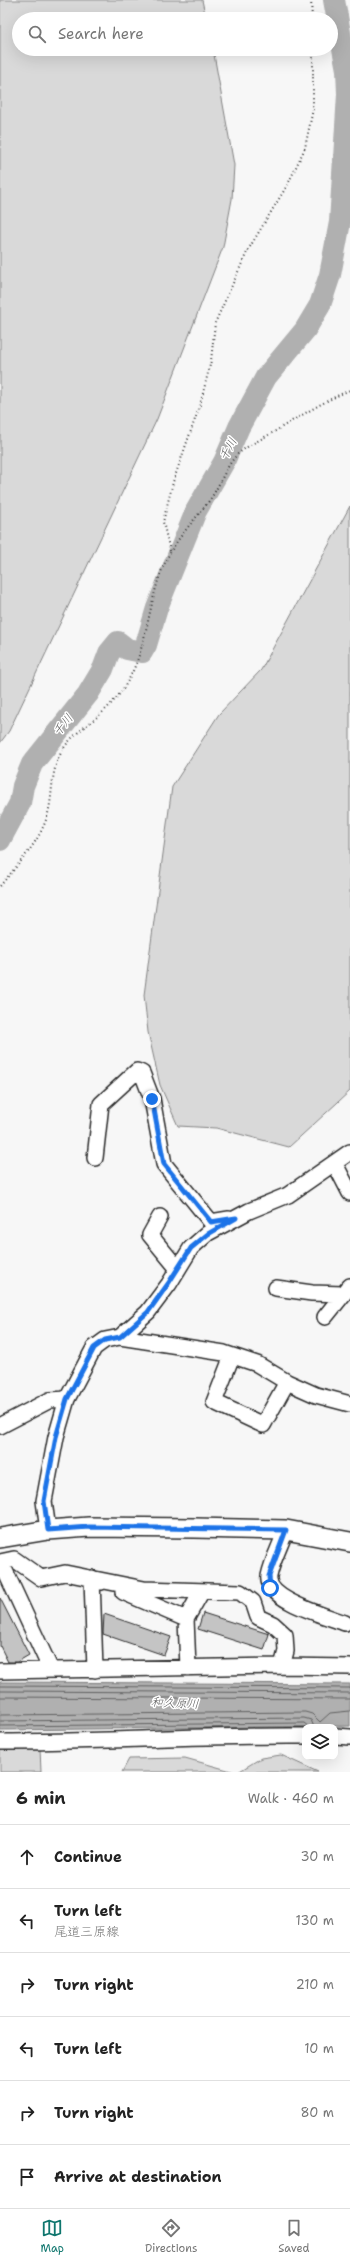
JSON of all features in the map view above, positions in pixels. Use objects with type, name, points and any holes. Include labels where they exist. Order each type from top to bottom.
[{"type":"main road","points":[[0,1538],[48,1530],[89,1527],[286,1530],[350,1542]]},
{"type":"street","points":[[95,1158],[101,1104],[137,1072],[142,1073],[152,1099],[164,1164],[211,1222],[236,1218]]},
{"type":"street","points":[[120,1337],[148,1312],[191,1248],[208,1234],[236,1218],[288,1195],[350,1152]]},
{"type":"street","points":[[334,1164],[350,1193]]},
{"type":"street","points":[[160,1217],[150,1235],[178,1269]]},
{"type":"street","points":[[276,1288],[312,1293],[347,1290]]},
{"type":"street","points":[[325,1317],[347,1290]]},
{"type":"street","points":[[48,1530],[44,1501],[56,1437],[67,1399],[94,1348],[105,1340],[120,1337],[232,1356],[257,1364],[287,1382],[316,1396],[350,1404]]},
{"type":"street","points":[[232,1356],[214,1402],[263,1425],[287,1382]]},
{"type":"street","points":[[0,1426],[50,1400],[67,1399]]},
{"type":"street","points":[[286,1530],[269,1576],[270,1588],[280,1598],[345,1623]]},
{"type":"street","points":[[51,1670],[0,1562],[14,1559],[41,1578],[65,1573],[144,1589],[240,1592],[253,1602],[258,1617],[273,1624],[285,1635],[286,1651],[282,1666]]},
{"type":"street","points":[[92,1578],[186,1619]]},
{"type":"street","points":[[92,1578],[95,1670]]},
{"type":"street","points":[[188,1668],[186,1619],[202,1591]]},
{"type":"street","points":[[0,1670],[95,1670],[282,1666],[350,1667]]},
{"type":"street","points":[[0,1742],[49,1742],[199,1736],[302,1736]]},
{"type":"street","points":[[338,1736],[350,1737]]},
{"type":"path","points":[[311,0],[312,12]]},
{"type":"path","points":[[170,551],[163,522],[173,482],[200,405],[211,361],[216,323],[248,250],[288,184],[305,148],[313,109],[313,56]]},
{"type":"path","points":[[0,886],[29,851],[41,829],[49,809],[51,783],[60,755],[65,746],[80,730],[108,708],[122,691],[132,673],[160,573],[170,551],[184,529],[208,502],[234,458],[250,445],[324,402],[350,390]]},
{"type":"shaded area","points":[[0,0],[202,0],[205,12],[12,12],[12,56],[214,56],[234,165],[232,199],[223,247],[157,419],[9,731],[0,743]]},
{"type":"shaded area","points":[[350,506],[350,1091],[289,1147],[216,1128],[178,1126],[160,1085],[148,1032],[144,995],[172,787],[219,714],[261,670]]},
{"type":"shaded area","points":[[0,1748],[40,1748],[41,1772],[0,1772]]},
{"type":"shaded area","points":[[281,1755],[318,1772],[238,1772],[261,1758]]},
{"type":"shaded area","points":[[185,1758],[235,1772],[122,1772],[129,1759]]},
{"type":"water","name":"和久原川","points":[[0,1682],[350,1684],[350,1726],[338,1726],[338,1724],[302,1724],[302,1727],[0,1730]]},
{"type":"building","points":[[0,1598],[29,1655],[17,1662],[8,1662],[0,1646]]},
{"type":"building","points":[[203,1613],[269,1634],[264,1650],[198,1629]]},
{"type":"building","points":[[104,1614],[171,1637],[164,1655],[103,1634]]},
{"type":"waterway","name":"千川","points":[[334,0],[336,12]]},
{"type":"waterway","name":"千川","points":[[0,840],[20,803],[23,786],[32,764],[88,694],[103,669],[109,653],[118,642],[127,649],[142,652],[146,645],[157,608],[196,511],[224,462],[239,427],[266,377],[305,330],[320,305],[330,275],[340,222],[348,94],[347,70],[338,22]]},
{"type":"route","points":[[152,1099],[164,1164],[211,1222],[236,1218],[208,1234],[191,1248],[148,1312],[120,1337],[105,1340],[94,1348],[67,1399],[56,1437],[44,1501],[48,1530],[89,1527],[286,1530],[269,1576],[270,1588]]}]
